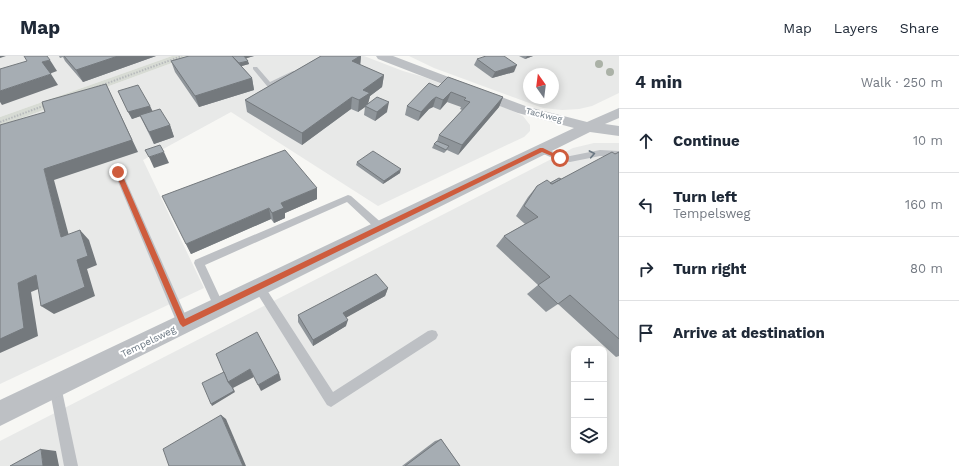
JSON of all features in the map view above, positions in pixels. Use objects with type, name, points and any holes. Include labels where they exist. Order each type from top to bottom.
[{"type":"street","name":"Tackweg","points":[[382,56],[524,110],[589,127],[619,131]]},
{"type":"street","name":"Tempelsweg","points":[[0,413],[619,112]]},
{"type":"lane","points":[[255,68],[269,85],[300,70]]},
{"type":"lane","points":[[542,150],[560,158],[570,159],[600,153],[619,154]]},
{"type":"lane","points":[[118,172],[183,324]]},
{"type":"lane","points":[[219,306],[199,263],[348,198],[381,228]]},
{"type":"lane","points":[[259,287],[331,401],[432,334]]},
{"type":"lane","points":[[55,386],[71,466]]},
{"type":"path","points":[[88,90],[182,56]]},
{"type":"path","points":[[0,122],[51,103]]},
{"type":"shaded area","points":[[0,56],[172,56],[0,117]]},
{"type":"shaded area","points":[[172,56],[191,56],[0,126],[0,117]]},
{"type":"shaded area","points":[[191,56],[364,56],[513,111],[523,116],[530,125],[530,131],[524,137],[378,206],[231,112],[143,160],[204,288],[0,384],[0,126]]},
{"type":"shaded area","points":[[409,56],[619,56],[619,93],[592,106],[579,109],[562,110],[543,108],[532,104],[559,104],[559,68],[523,68],[523,101],[434,68]]},
{"type":"shaded area","points":[[594,143],[619,143],[619,466],[0,466],[0,441],[573,148]]},
{"type":"building","points":[[24,56],[47,56],[50,60],[42,62],[51,74],[0,91],[0,69],[27,61]]},
{"type":"building","points":[[64,56],[118,56],[76,70]]},
{"type":"building","points":[[189,56],[232,56],[252,78],[195,96],[171,61]]},
{"type":"building","points":[[232,56],[244,56],[248,61],[239,63]]},
{"type":"building","points":[[321,56],[360,56],[352,61],[384,75],[363,90],[370,93],[359,100],[352,97],[302,133],[245,100]]},
{"type":"building","points":[[486,56],[504,56],[517,65],[495,72],[477,59]]},
{"type":"building","points":[[448,77],[503,97],[462,145],[439,135],[470,102],[464,100],[466,98],[451,92],[443,100],[436,97],[421,112],[407,106],[429,83],[438,87]]},
{"type":"building","points":[[106,84],[132,140],[44,169],[61,237],[80,230],[88,256],[77,260],[85,287],[41,306],[36,275],[18,283],[24,328],[0,339],[0,125],[45,112],[42,102]]},
{"type":"building","points":[[138,85],[150,106],[128,112],[118,91]]},
{"type":"building","points":[[377,97],[389,102],[377,112],[365,106]]},
{"type":"building","points":[[160,109],[170,125],[149,132],[140,115]]},
{"type":"building","points":[[437,141],[449,146],[446,150],[434,144]]},
{"type":"building","points":[[160,145],[164,152],[149,157],[145,150]]},
{"type":"building","points":[[285,150],[317,188],[281,203],[284,208],[272,213],[269,208],[186,244],[162,196]]},
{"type":"building","points":[[373,151],[401,169],[384,181],[357,162]]},
{"type":"building","points":[[612,152],[615,154],[619,152],[619,339],[570,295],[558,304],[538,285],[550,277],[504,236],[538,217],[524,206],[537,186],[547,180],[552,184]]},
{"type":"building","points":[[559,178],[561,179],[552,184],[550,183]]},
{"type":"building","points":[[376,274],[388,288],[343,313],[348,320],[313,340],[298,315]]},
{"type":"building","points":[[257,332],[279,373],[258,385],[250,369],[228,382],[216,354]]},
{"type":"building","points":[[224,372],[234,391],[211,404],[202,383]]},
{"type":"building","points":[[221,415],[243,466],[169,466],[163,449]]},
{"type":"building","points":[[441,439],[460,466],[405,466]]},
{"type":"building","points":[[41,449],[43,466],[10,466]]},
{"type":"route","points":[[118,172],[183,324],[542,150],[560,158]]}]
